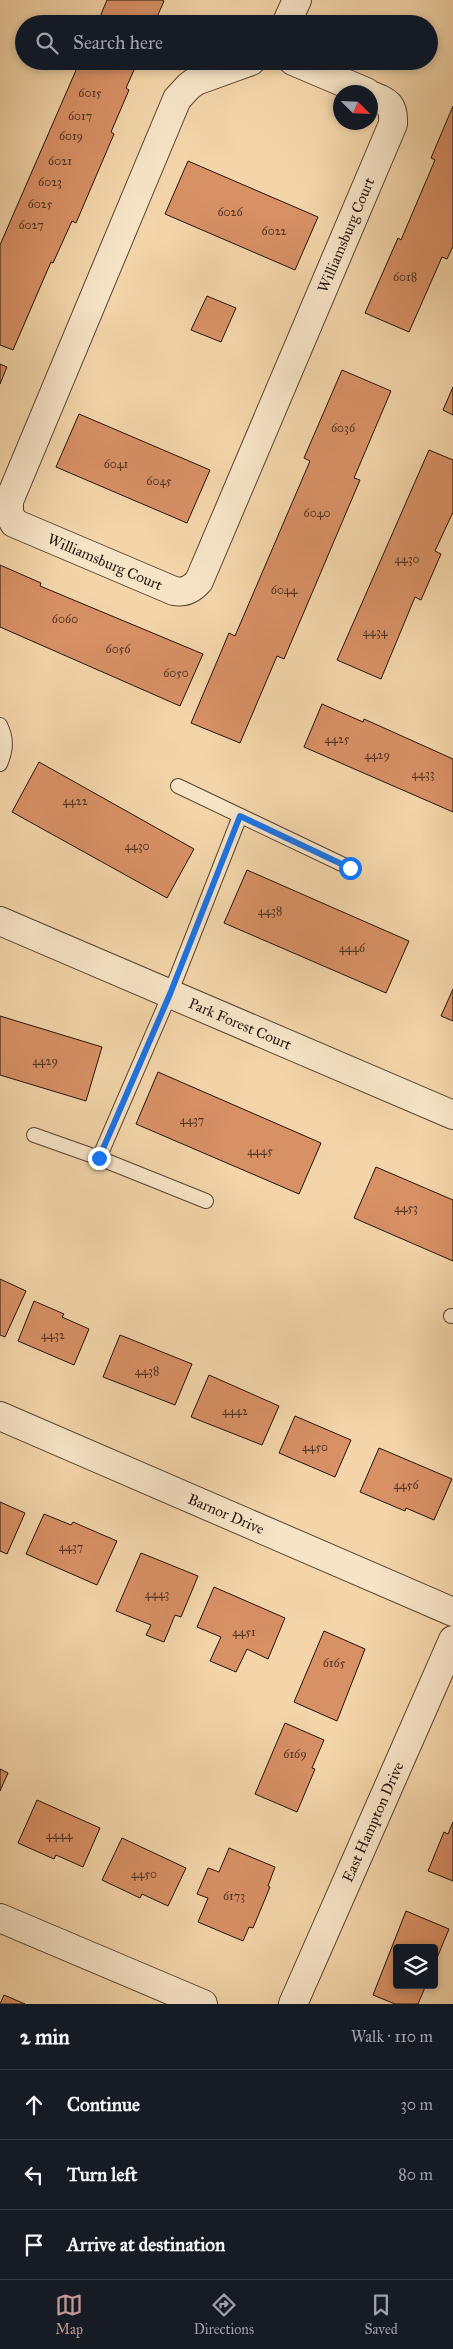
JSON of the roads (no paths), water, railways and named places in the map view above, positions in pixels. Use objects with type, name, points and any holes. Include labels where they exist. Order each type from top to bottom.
[{"type":"street","points":[[290,15],[297,0]]},
{"type":"street","name":"Williamsburg Court","points":[[226,70],[196,81],[177,99],[9,501],[9,513],[14,523],[174,591],[181,592],[194,588],[199,581],[393,124],[394,112],[389,104],[378,99]]},
{"type":"street","points":[[314,70],[350,85]]},
{"type":"street","name":"Park Forest Court","points":[[0,921],[453,1115]]},
{"type":"street","name":"Barnor Drive","points":[[0,1416],[453,1612]]},
{"type":"street","name":"East Hampton Drive","points":[[293,2004],[453,1640]]},
{"type":"street","points":[[0,1918],[203,2004]]},
{"type":"lane","points":[[0,726],[5,737],[6,748],[0,764]]},
{"type":"lane","points":[[178,786],[350,868]]},
{"type":"lane","points":[[99,1158],[170,994],[240,816]]},
{"type":"lane","points":[[34,1135],[99,1158],[206,1201]]}]
